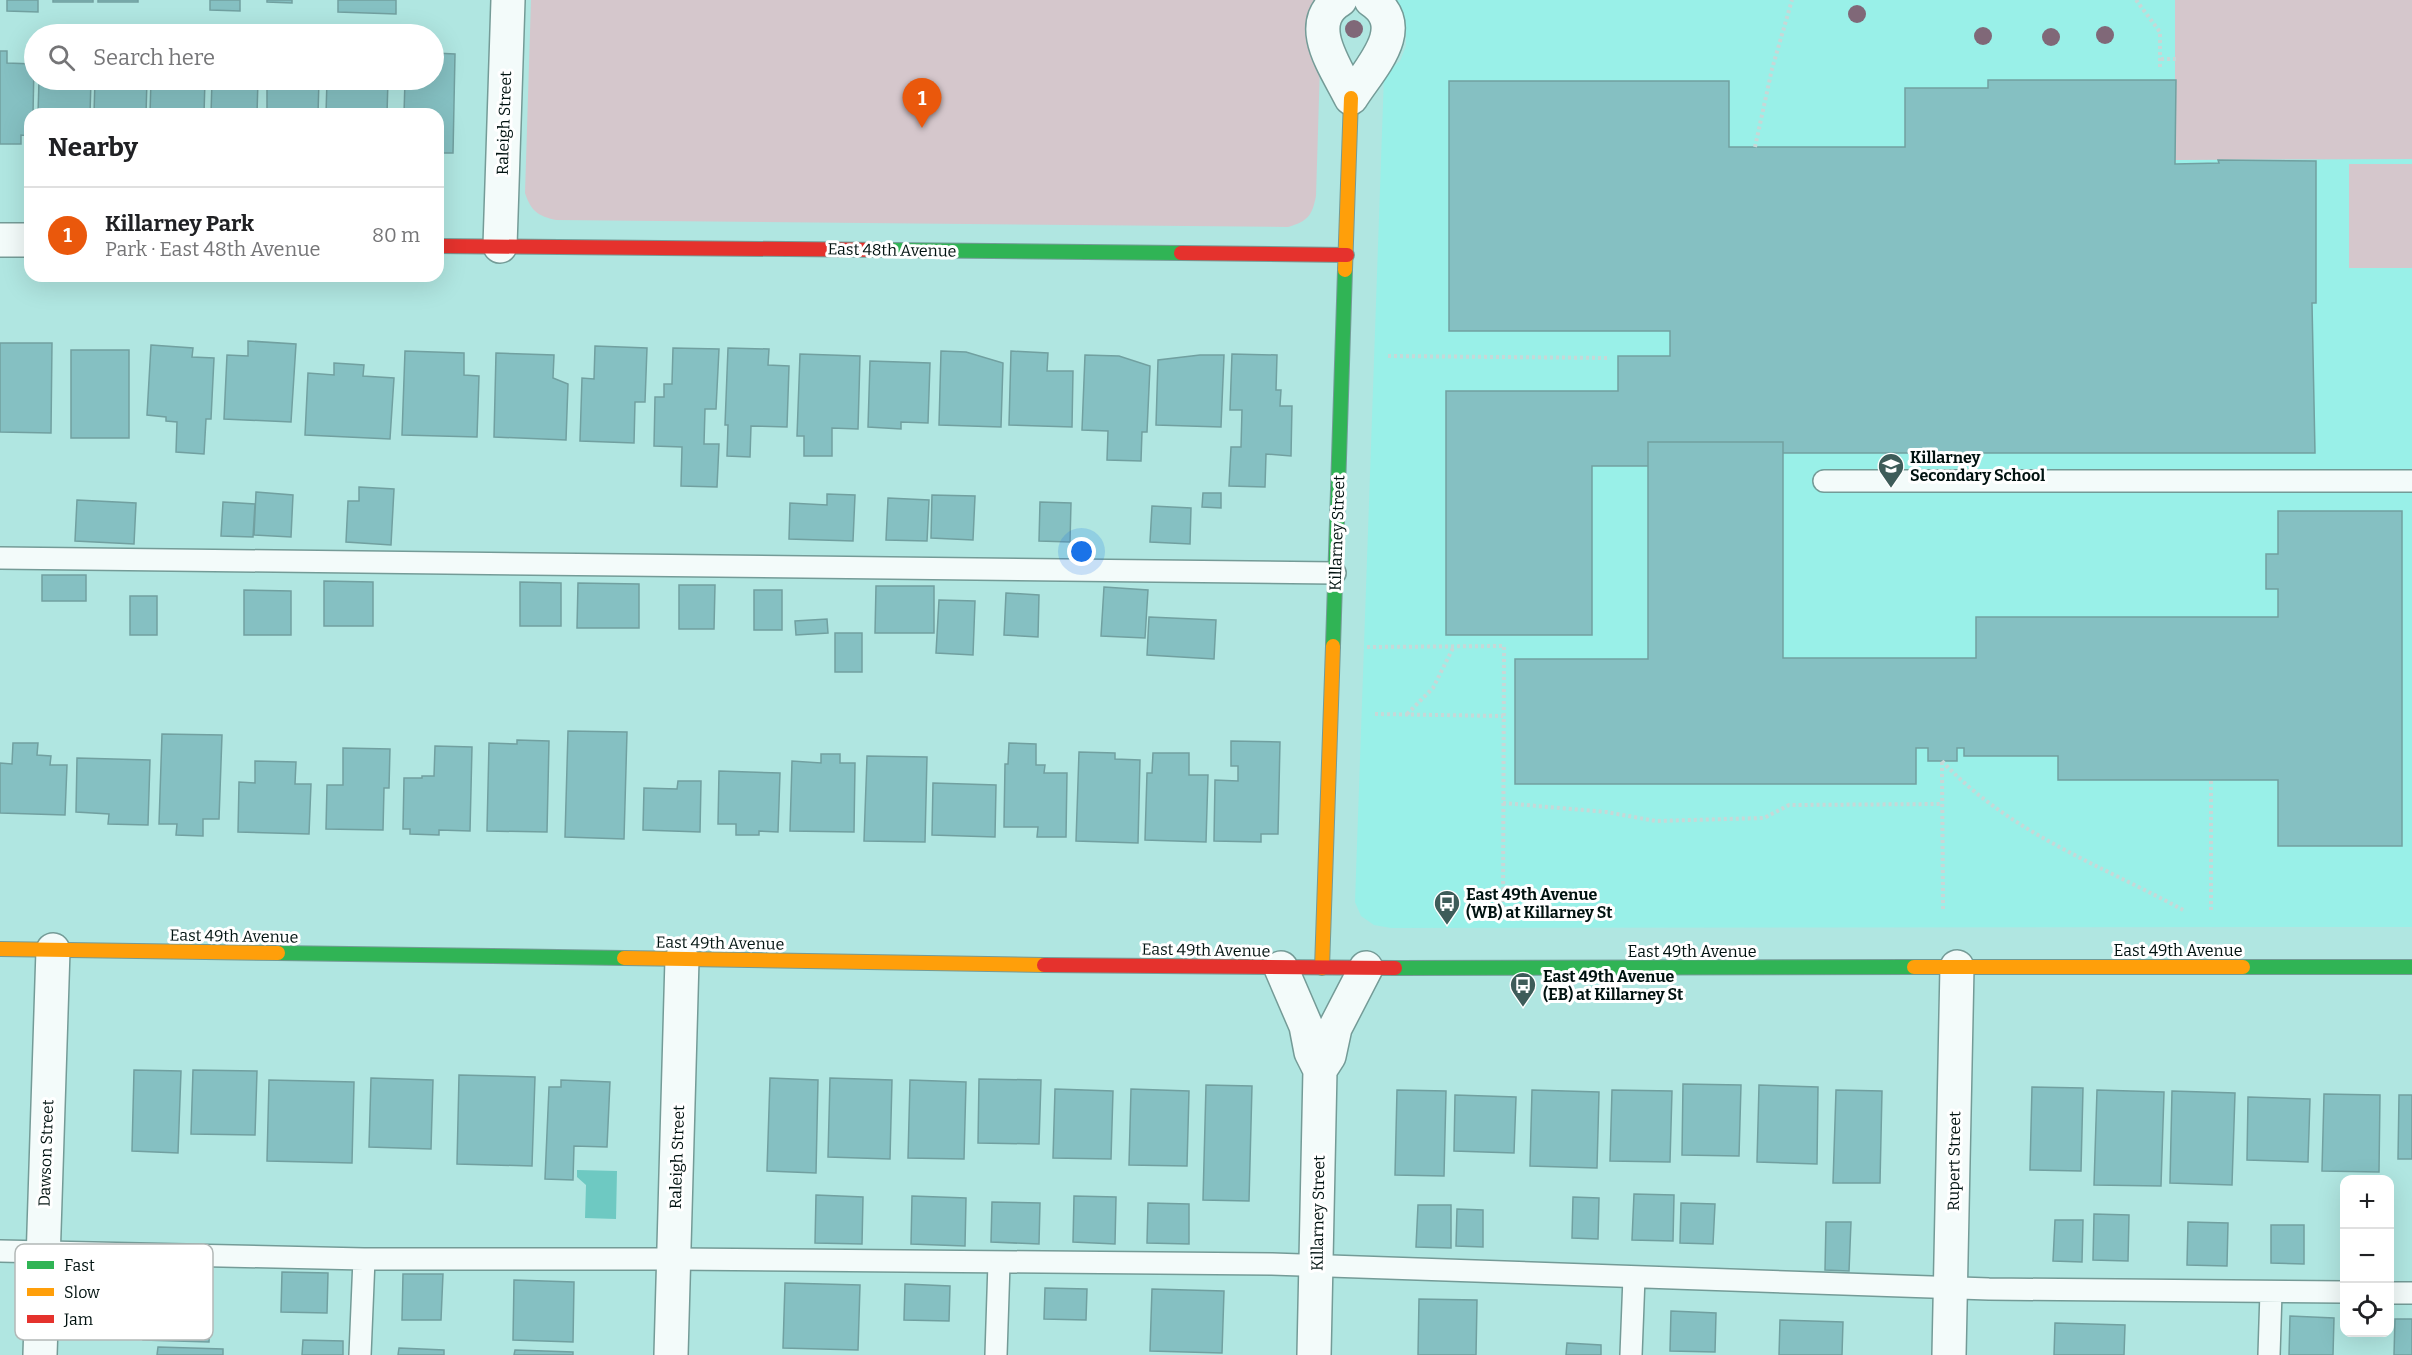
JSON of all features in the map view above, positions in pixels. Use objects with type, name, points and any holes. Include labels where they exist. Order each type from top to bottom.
[{"type":"street","name":"Raleigh Street","points":[[500,246],[508,0]]},
{"type":"street","points":[[1340,0],[1332,5],[1325,15],[1322,28],[1323,41],[1351,98]]},
{"type":"street","points":[[1351,98],[1387,42],[1389,29],[1386,16],[1379,5],[1371,0]]},
{"type":"street","name":"Killarney Street","points":[[1322,968],[1351,98]]},
{"type":"street","points":[[0,240],[24,240]]},
{"type":"street","name":"East 48th Avenue","points":[[444,246],[1347,255]]},
{"type":"street","name":"East 49th Avenue","points":[[0,949],[1281,968],[2412,967]]},
{"type":"street","name":"Dawson Street","points":[[43,1244],[53,950]]},
{"type":"street","name":"Raleigh Street","points":[[671,1355],[681,959]]},
{"type":"street","name":"Rupert Street","points":[[1949,1355],[1957,967]]},
{"type":"street","points":[[1281,968],[1306,1026],[1311,1052],[1320,1070]]},
{"type":"street","points":[[1320,1070],[1329,1056],[1335,1028],[1366,968]]},
{"type":"street","name":"Killarney Street","points":[[1314,1355],[1320,1070]]},
{"type":"street","name":"Dawson Street","points":[[40,1340],[40,1355]]},
{"type":"lane","points":[[1824,481],[2412,481]]},
{"type":"lane","points":[[0,558],[1335,573]]},
{"type":"lane","points":[[213,1255],[364,1259],[674,1259],[1317,1265],[1952,1288],[2340,1292]]},
{"type":"lane","points":[[360,1355],[364,1259]]},
{"type":"lane","points":[[996,1355],[999,1263]]},
{"type":"lane","points":[[1631,1355],[1634,1277]]},
{"type":"lane","points":[[2269,1355],[2271,1292]]},
{"type":"lane","points":[[2394,1293],[2412,1293]]},
{"type":"path","points":[[1755,147],[1772,69],[1792,0]]},
{"type":"path","points":[[2136,0],[2160,32],[2160,70]]},
{"type":"path","points":[[2161,59],[2176,59]]},
{"type":"path","points":[[1388,356],[1610,358]]},
{"type":"path","points":[[1406,715],[1433,688],[1454,646]]},
{"type":"path","points":[[1333,647],[1504,646],[1503,911]]},
{"type":"path","points":[[1375,714],[1503,716]]},
{"type":"path","points":[[1943,910],[1942,761],[1964,785],[1998,811],[2062,850],[2186,911]]},
{"type":"path","points":[[2211,781],[2211,910]]},
{"type":"path","points":[[1503,803],[1606,812],[1656,821],[1764,818],[1789,805],[1942,804]]},
{"type":"shaded area","points":[[531,0],[1322,0],[1316,196],[1308,217],[1288,227],[556,220],[540,214],[533,208],[525,193]]},
{"type":"shaded area","name":"Killarney Secondary School","points":[[1397,0],[2412,0],[2412,927],[1391,928],[1374,925],[1361,916],[1355,902],[1384,75],[1400,61],[1406,46],[1406,27]]},
{"type":"shaded area","points":[[2175,0],[2412,0],[2412,159],[2175,160]]},
{"type":"shaded area","points":[[2349,164],[2412,164],[2412,268],[2349,268]]},
{"type":"shaded area","points":[[577,1170],[617,1171],[616,1219],[585,1218],[586,1185],[577,1177]]},
{"type":"building","points":[[7,0],[38,0],[38,12],[7,11]]},
{"type":"building","points":[[53,0],[93,0],[93,2],[53,2]]},
{"type":"building","points":[[98,0],[138,0],[138,2],[98,2]]},
{"type":"building","points":[[210,0],[240,0],[240,11],[210,10]]},
{"type":"building","points":[[267,0],[292,0],[292,3],[267,2]]},
{"type":"building","points":[[338,0],[396,0],[396,14],[338,12]]},
{"type":"building","points":[[0,51],[7,51],[7,63],[24,64],[24,90],[33,90],[33,108],[24,108],[24,135],[21,135],[21,144],[0,144]]},
{"type":"building","points":[[444,53],[455,54],[453,153],[444,153],[444,108],[404,108],[405,90],[444,90]]},
{"type":"building","points":[[1988,80],[2176,80],[2175,164],[2219,163],[2218,160],[2316,161],[2316,303],[2312,303],[2315,453],[1783,453],[1783,442],[1648,442],[1648,466],[1592,466],[1592,635],[1446,635],[1446,391],[1618,391],[1618,356],[1670,356],[1670,331],[1449,331],[1449,81],[1729,81],[1729,147],[1905,147],[1905,88],[1988,88]]},
{"type":"building","points":[[39,90],[91,90],[90,108],[38,108]]},
{"type":"building","points":[[95,90],[147,90],[146,108],[94,108]]},
{"type":"building","points":[[151,90],[205,90],[204,108],[150,108]]},
{"type":"building","points":[[212,90],[258,90],[257,108],[211,108]]},
{"type":"building","points":[[267,90],[319,90],[318,108],[267,108]]},
{"type":"building","points":[[327,90],[388,90],[387,108],[326,108]]},
{"type":"building","points":[[248,341],[296,344],[291,422],[224,419],[227,355],[248,356]]},
{"type":"building","points":[[0,343],[52,343],[51,433],[0,432]]},
{"type":"building","points":[[151,345],[193,348],[192,357],[214,358],[211,419],[206,419],[204,454],[176,452],[177,422],[166,421],[166,417],[147,415]]},
{"type":"building","points":[[595,346],[647,348],[645,402],[635,402],[634,443],[580,441],[582,378],[594,379]]},
{"type":"building","points":[[673,348],[719,349],[716,409],[705,409],[704,444],[719,444],[717,487],[681,486],[682,447],[654,446],[655,397],[664,397],[664,384],[672,384]]},
{"type":"building","points":[[728,348],[769,349],[768,365],[789,366],[787,427],[751,426],[750,457],[727,456],[728,425],[725,425]]},
{"type":"building","points":[[71,350],[129,350],[129,438],[71,438]]},
{"type":"building","points":[[405,351],[464,353],[464,375],[479,376],[477,437],[402,435]]},
{"type":"building","points":[[941,351],[966,352],[1003,363],[1001,427],[939,425]]},
{"type":"building","points":[[1011,351],[1048,353],[1047,371],[1073,371],[1072,427],[1009,425]]},
{"type":"building","points":[[496,353],[554,355],[553,378],[568,384],[566,440],[494,437]]},
{"type":"building","points":[[800,354],[860,356],[858,429],[832,428],[832,456],[804,456],[804,436],[797,436]]},
{"type":"building","points":[[1232,354],[1277,355],[1276,390],[1281,390],[1280,406],[1292,406],[1291,456],[1266,454],[1265,487],[1229,486],[1231,447],[1241,447],[1242,410],[1230,410]]},
{"type":"building","points":[[1085,355],[1119,356],[1150,366],[1147,432],[1142,432],[1141,461],[1107,460],[1108,431],[1082,430]]},
{"type":"building","points":[[1200,355],[1224,355],[1221,427],[1156,425],[1158,360]]},
{"type":"building","points":[[870,361],[930,363],[928,423],[901,422],[901,429],[868,427]]},
{"type":"building","points":[[334,363],[364,365],[363,376],[394,378],[390,439],[305,435],[308,373],[334,375]]},
{"type":"building","points":[[1648,442],[1783,442],[1783,658],[1976,658],[1976,617],[2278,617],[2278,589],[2266,589],[2266,554],[2278,554],[2278,511],[2402,511],[2402,846],[2278,846],[2278,780],[2058,780],[2058,756],[1964,756],[1964,748],[1957,748],[1957,761],[1928,761],[1928,748],[1916,748],[1916,784],[1515,784],[1515,659],[1648,659]]},
{"type":"building","points":[[359,487],[394,489],[391,545],[346,542],[348,501],[359,501]]},
{"type":"building","points":[[256,492],[293,495],[291,537],[254,535]]},
{"type":"building","points":[[1203,493],[1221,493],[1221,508],[1202,507]]},
{"type":"building","points":[[827,494],[855,495],[853,541],[789,539],[790,503],[827,505]]},
{"type":"building","points":[[932,495],[975,496],[973,540],[931,538]]},
{"type":"building","points":[[888,498],[929,500],[927,541],[886,540]]},
{"type":"building","points":[[77,500],[136,503],[134,544],[75,541]]},
{"type":"building","points":[[223,502],[255,504],[253,537],[221,536]]},
{"type":"building","points":[[1040,502],[1071,503],[1070,542],[1039,541]]},
{"type":"building","points":[[1152,506],[1191,508],[1190,544],[1150,542]]},
{"type":"building","points":[[42,575],[86,575],[86,601],[42,601]]},
{"type":"building","points":[[324,581],[373,582],[373,626],[324,626]]},
{"type":"building","points":[[520,582],[561,583],[561,626],[520,626]]},
{"type":"building","points":[[578,583],[639,584],[639,628],[577,628]]},
{"type":"building","points":[[679,585],[715,585],[714,629],[679,629]]},
{"type":"building","points":[[876,586],[934,586],[934,633],[875,633]]},
{"type":"building","points":[[1104,587],[1148,590],[1145,638],[1101,636]]},
{"type":"building","points":[[244,590],[291,591],[291,635],[244,635]]},
{"type":"building","points":[[754,590],[782,590],[782,630],[754,630]]},
{"type":"building","points":[[1006,593],[1039,595],[1038,637],[1004,635]]},
{"type":"building","points":[[130,596],[157,596],[157,635],[130,635]]},
{"type":"building","points":[[939,600],[975,601],[973,655],[936,653]]},
{"type":"building","points":[[1149,617],[1216,620],[1214,659],[1147,655]]},
{"type":"building","points":[[827,619],[828,633],[796,635],[795,621]]},
{"type":"building","points":[[835,633],[862,633],[862,672],[835,672]]},
{"type":"building","points":[[568,731],[627,732],[624,839],[565,837]]},
{"type":"building","points":[[162,734],[222,735],[219,819],[203,819],[203,836],[176,835],[177,824],[159,824]]},
{"type":"building","points":[[517,740],[549,741],[547,832],[487,831],[489,743],[517,744]]},
{"type":"building","points":[[1231,741],[1280,742],[1278,834],[1261,834],[1261,842],[1214,841],[1215,780],[1238,781],[1238,766],[1231,766]]},
{"type":"building","points":[[13,743],[38,743],[37,755],[51,756],[50,765],[67,765],[65,815],[0,813],[0,763],[12,764]]},
{"type":"building","points":[[1009,743],[1036,744],[1036,765],[1045,765],[1044,773],[1067,773],[1066,837],[1037,837],[1038,827],[1004,827],[1005,764],[1008,764]]},
{"type":"building","points":[[435,746],[472,747],[470,831],[439,830],[439,835],[410,834],[410,829],[403,829],[404,778],[434,776]]},
{"type":"building","points":[[343,748],[390,749],[389,788],[384,788],[383,830],[326,829],[327,785],[343,785]]},
{"type":"building","points":[[1079,752],[1115,753],[1115,759],[1140,760],[1138,843],[1076,841]]},
{"type":"building","points":[[1153,753],[1189,753],[1189,775],[1208,775],[1206,842],[1145,840],[1147,773],[1152,773]]},
{"type":"building","points":[[821,754],[840,754],[840,763],[855,763],[854,832],[790,831],[792,761],[821,763]]},
{"type":"building","points":[[867,756],[927,757],[925,842],[864,841]]},
{"type":"building","points":[[77,758],[150,760],[148,825],[108,824],[109,814],[76,812]]},
{"type":"building","points":[[255,761],[296,762],[295,784],[311,784],[309,834],[238,832],[239,782],[255,783]]},
{"type":"building","points":[[719,771],[780,773],[778,832],[759,831],[759,835],[736,835],[736,824],[718,824]]},
{"type":"building","points":[[678,781],[701,781],[700,832],[643,830],[644,788],[677,789]]},
{"type":"building","points":[[933,783],[996,785],[995,837],[932,835]]},
{"type":"building","points":[[134,1070],[181,1071],[178,1153],[132,1151]]},
{"type":"building","points":[[193,1070],[257,1071],[255,1135],[191,1134]]},
{"type":"building","points":[[459,1075],[535,1077],[532,1166],[457,1164]]},
{"type":"building","points":[[371,1078],[433,1080],[431,1149],[369,1147]]},
{"type":"building","points":[[770,1078],[818,1080],[816,1173],[767,1171]]},
{"type":"building","points":[[830,1078],[892,1080],[890,1159],[828,1157]]},
{"type":"building","points":[[979,1079],[1041,1080],[1039,1144],[978,1143]]},
{"type":"building","points":[[269,1080],[354,1082],[352,1163],[267,1161]]},
{"type":"building","points":[[561,1080],[610,1082],[607,1147],[574,1146],[573,1180],[545,1179],[549,1087],[561,1087]]},
{"type":"building","points":[[910,1080],[966,1082],[964,1159],[908,1158]]},
{"type":"building","points":[[1683,1084],[1741,1085],[1739,1156],[1682,1155]]},
{"type":"building","points":[[1206,1085],[1252,1086],[1249,1201],[1203,1200]]},
{"type":"building","points":[[1759,1085],[1818,1087],[1817,1164],[1757,1162]]},
{"type":"building","points":[[2032,1087],[2083,1088],[2081,1171],[2030,1170]]},
{"type":"building","points":[[1055,1089],[1113,1091],[1111,1159],[1053,1158]]},
{"type":"building","points":[[1131,1089],[1189,1091],[1187,1166],[1129,1165]]},
{"type":"building","points":[[1397,1090],[1446,1091],[1444,1176],[1395,1175]]},
{"type":"building","points":[[1532,1090],[1599,1092],[1597,1168],[1530,1166]]},
{"type":"building","points":[[1612,1090],[1672,1091],[1670,1162],[1610,1161]]},
{"type":"building","points":[[1836,1090],[1882,1091],[1880,1183],[1833,1183]]},
{"type":"building","points":[[2097,1090],[2164,1092],[2161,1186],[2094,1185]]},
{"type":"building","points":[[2172,1091],[2235,1093],[2232,1185],[2170,1183]]},
{"type":"building","points":[[2324,1094],[2380,1095],[2379,1172],[2322,1171]]},
{"type":"building","points":[[1455,1095],[1516,1097],[1514,1153],[1454,1151]]},
{"type":"building","points":[[2399,1095],[2412,1095],[2412,1159],[2398,1159]]},
{"type":"building","points":[[2248,1097],[2310,1099],[2308,1162],[2247,1160]]},
{"type":"building","points":[[1634,1194],[1674,1195],[1673,1241],[1632,1240]]},
{"type":"building","points":[[816,1195],[863,1197],[862,1244],[815,1243]]},
{"type":"building","points":[[912,1196],[966,1198],[965,1246],[911,1244]]},
{"type":"building","points":[[1074,1196],[1116,1197],[1115,1244],[1073,1242]]},
{"type":"building","points":[[1573,1197],[1599,1198],[1598,1239],[1572,1238]]},
{"type":"building","points":[[992,1202],[1040,1203],[1039,1244],[991,1242]]},
{"type":"building","points":[[1148,1203],[1189,1204],[1189,1244],[1147,1243]]},
{"type":"building","points":[[1681,1203],[1715,1204],[1713,1244],[1680,1243]]},
{"type":"building","points":[[1418,1205],[1451,1205],[1451,1248],[1416,1247]]},
{"type":"building","points":[[1457,1209],[1483,1210],[1483,1247],[1456,1246]]},
{"type":"building","points":[[2094,1214],[2129,1215],[2128,1261],[2093,1260]]},
{"type":"building","points":[[2055,1220],[2083,1220],[2082,1262],[2053,1261]]},
{"type":"building","points":[[1826,1222],[1851,1222],[1849,1271],[1825,1270]]},
{"type":"building","points":[[2188,1222],[2228,1223],[2227,1266],[2187,1265]]},
{"type":"building","points":[[2271,1225],[2304,1225],[2304,1264],[2271,1263]]},
{"type":"building","points":[[282,1272],[328,1273],[327,1313],[281,1312]]},
{"type":"building","points":[[403,1274],[443,1274],[441,1320],[402,1320]]},
{"type":"building","points":[[514,1280],[574,1282],[573,1342],[513,1340]]},
{"type":"building","points":[[785,1283],[860,1285],[858,1350],[783,1348]]},
{"type":"building","points":[[905,1284],[950,1286],[949,1321],[904,1320]]},
{"type":"building","points":[[1045,1288],[1087,1289],[1086,1320],[1044,1319]]},
{"type":"building","points":[[1152,1289],[1224,1291],[1222,1353],[1150,1351]]},
{"type":"building","points":[[1419,1299],[1477,1300],[1476,1355],[1418,1355]]},
{"type":"building","points":[[1671,1311],[1716,1313],[1715,1352],[1670,1351]]},
{"type":"building","points":[[2290,1316],[2334,1318],[2333,1355],[2289,1355]]},
{"type":"building","points":[[2395,1319],[2412,1319],[2412,1355],[2394,1355]]},
{"type":"building","points":[[1780,1320],[1843,1322],[1842,1355],[1779,1355]]},
{"type":"building","points":[[2055,1323],[2125,1325],[2124,1355],[2054,1355]]},
{"type":"building","points":[[143,1340],[209,1340],[209,1342]]},
{"type":"building","points":[[303,1340],[343,1341],[343,1355],[302,1355]]},
{"type":"building","points":[[1567,1343],[1601,1345],[1601,1355],[1566,1355]]},
{"type":"building","points":[[158,1347],[223,1349],[223,1355],[157,1355]]},
{"type":"building","points":[[399,1348],[444,1350],[444,1355],[398,1355]]},
{"type":"building","points":[[515,1350],[573,1352],[573,1355],[514,1355]]},
{"type":"traffic: fast","points":[[890,250],[1181,253]]},
{"type":"traffic: fast","points":[[1333,646],[1345,270]]},
{"type":"traffic: fast","points":[[278,953],[624,958]]},
{"type":"traffic: fast","points":[[1395,968],[1914,967]]},
{"type":"traffic: fast","points":[[2243,967],[2412,967]]},
{"type":"traffic: slow","points":[[1345,270],[1351,98]]},
{"type":"traffic: slow","points":[[1322,968],[1333,646]]},
{"type":"traffic: slow","points":[[0,949],[278,953]]},
{"type":"traffic: slow","points":[[624,958],[1044,965]]},
{"type":"traffic: slow","points":[[1914,967],[2243,967]]},
{"type":"traffic: jam","points":[[444,246],[890,250]]},
{"type":"traffic: jam","points":[[1181,253],[1347,255]]},
{"type":"traffic: jam","points":[[1044,965],[1395,968]]},
{"type":"place","name":"Killarney Park","points":[[922,128]]},
{"type":"place","name":"Killarney Secondary School","points":[[1891,489]]},
{"type":"place","name":"East 49th Avenue (WB) at Killarney St","points":[[1447,926]]},
{"type":"place","name":"East 49th Avenue (EB) at Killarney St","points":[[1523,1008]]}]
